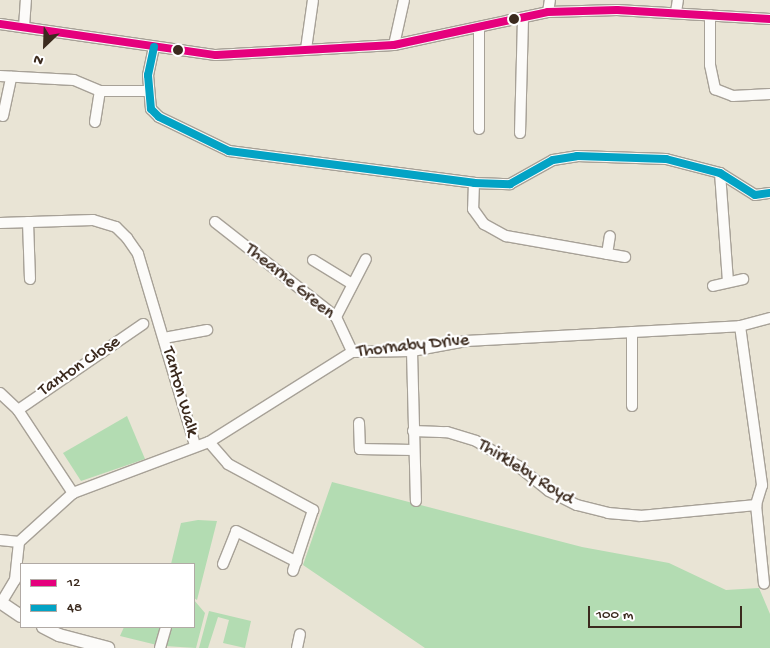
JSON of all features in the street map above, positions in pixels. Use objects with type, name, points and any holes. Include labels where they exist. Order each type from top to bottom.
[{"type":"street","points":[[24,27],[26,0]]},
{"type":"street","points":[[306,49],[313,0]]},
{"type":"street","points":[[394,45],[404,0]]},
{"type":"street","points":[[548,12],[550,0]]},
{"type":"street","points":[[676,12],[678,0]]},
{"type":"street","points":[[0,24],[216,55],[394,45],[548,12],[676,12],[770,19]]},
{"type":"street","points":[[710,16],[710,65],[715,89],[733,96],[770,94]]},
{"type":"street","points":[[520,133],[523,18]]},
{"type":"street","points":[[479,28],[479,129]]},
{"type":"street","points":[[154,47],[148,91],[151,109],[158,117],[229,151],[474,183],[510,184],[553,160],[577,156],[666,159],[720,173],[755,195],[770,193]]},
{"type":"street","points":[[3,116],[5,77],[74,80],[100,92],[148,91]]},
{"type":"street","points":[[94,122],[100,92]]},
{"type":"street","points":[[720,173],[728,282]]},
{"type":"street","points":[[474,183],[473,209],[484,224],[506,236],[625,257]]},
{"type":"street","name":"Tanton Walk","points":[[28,222],[93,220],[116,227],[138,254],[194,445]]},
{"type":"street","points":[[0,223],[28,222],[30,279]]},
{"type":"street","name":"Thearne Green","points":[[215,222],[336,317],[352,352]]},
{"type":"street","points":[[607,254],[610,236]]},
{"type":"street","points":[[336,317],[366,258]]},
{"type":"street","points":[[313,260],[352,284]]},
{"type":"street","points":[[713,286],[743,280]]},
{"type":"street","name":"Thornaby Drive","points":[[19,542],[73,493],[194,445],[209,442],[352,352],[412,351],[466,341],[740,326],[770,318]]},
{"type":"street","name":"Tanton Close","points":[[18,410],[143,324]]},
{"type":"street","points":[[740,326],[762,486],[756,505],[764,584]]},
{"type":"street","name":"Tanton Walk","points":[[164,338],[207,330]]},
{"type":"street","points":[[632,332],[632,406]]},
{"type":"street","points":[[412,351],[413,450],[416,501]]},
{"type":"street","points":[[0,392],[18,410],[73,493]]},
{"type":"street","points":[[359,422],[360,449],[413,450]]},
{"type":"street","name":"Thirkleby Royd","points":[[414,430],[447,432],[476,441],[518,466],[549,491],[577,506],[608,513],[640,516],[756,505]]},
{"type":"street","points":[[209,442],[228,464],[313,510],[295,566],[236,530],[223,564]]},
{"type":"street","points":[[0,540],[19,542],[15,580],[0,602],[20,615]]},
{"type":"street","points":[[45,628],[59,635],[108,648]]},
{"type":"street","points":[[160,648],[166,628]]},
{"type":"street","points":[[297,648],[300,634]]},
{"type":"green space","points":[[127,416],[145,459],[81,481],[63,453]]},
{"type":"green space","points":[[332,482],[582,547],[669,563],[726,590],[759,588],[770,614],[770,648],[425,648],[303,565]]},
{"type":"green space","points":[[198,520],[217,521],[197,600],[195,599],[195,563],[171,563],[181,523]]},
{"type":"green space","points":[[195,601],[205,613],[196,648],[165,646],[171,628],[195,628]]},
{"type":"green space","points":[[209,611],[251,621],[245,648],[223,643],[229,620],[218,617],[208,648],[199,648]]},
{"type":"green space","points":[[124,628],[162,628],[157,645],[120,636]]},
{"type":"transit line","name":"12","points":[[0,24],[216,55],[394,45],[548,12],[617,10],[770,19]]},
{"type":"transit line","name":"48","points":[[154,47],[148,75],[151,109],[159,117],[229,151],[474,183],[510,184],[553,160],[577,156],[666,159],[720,173],[755,195],[770,193]]}]
